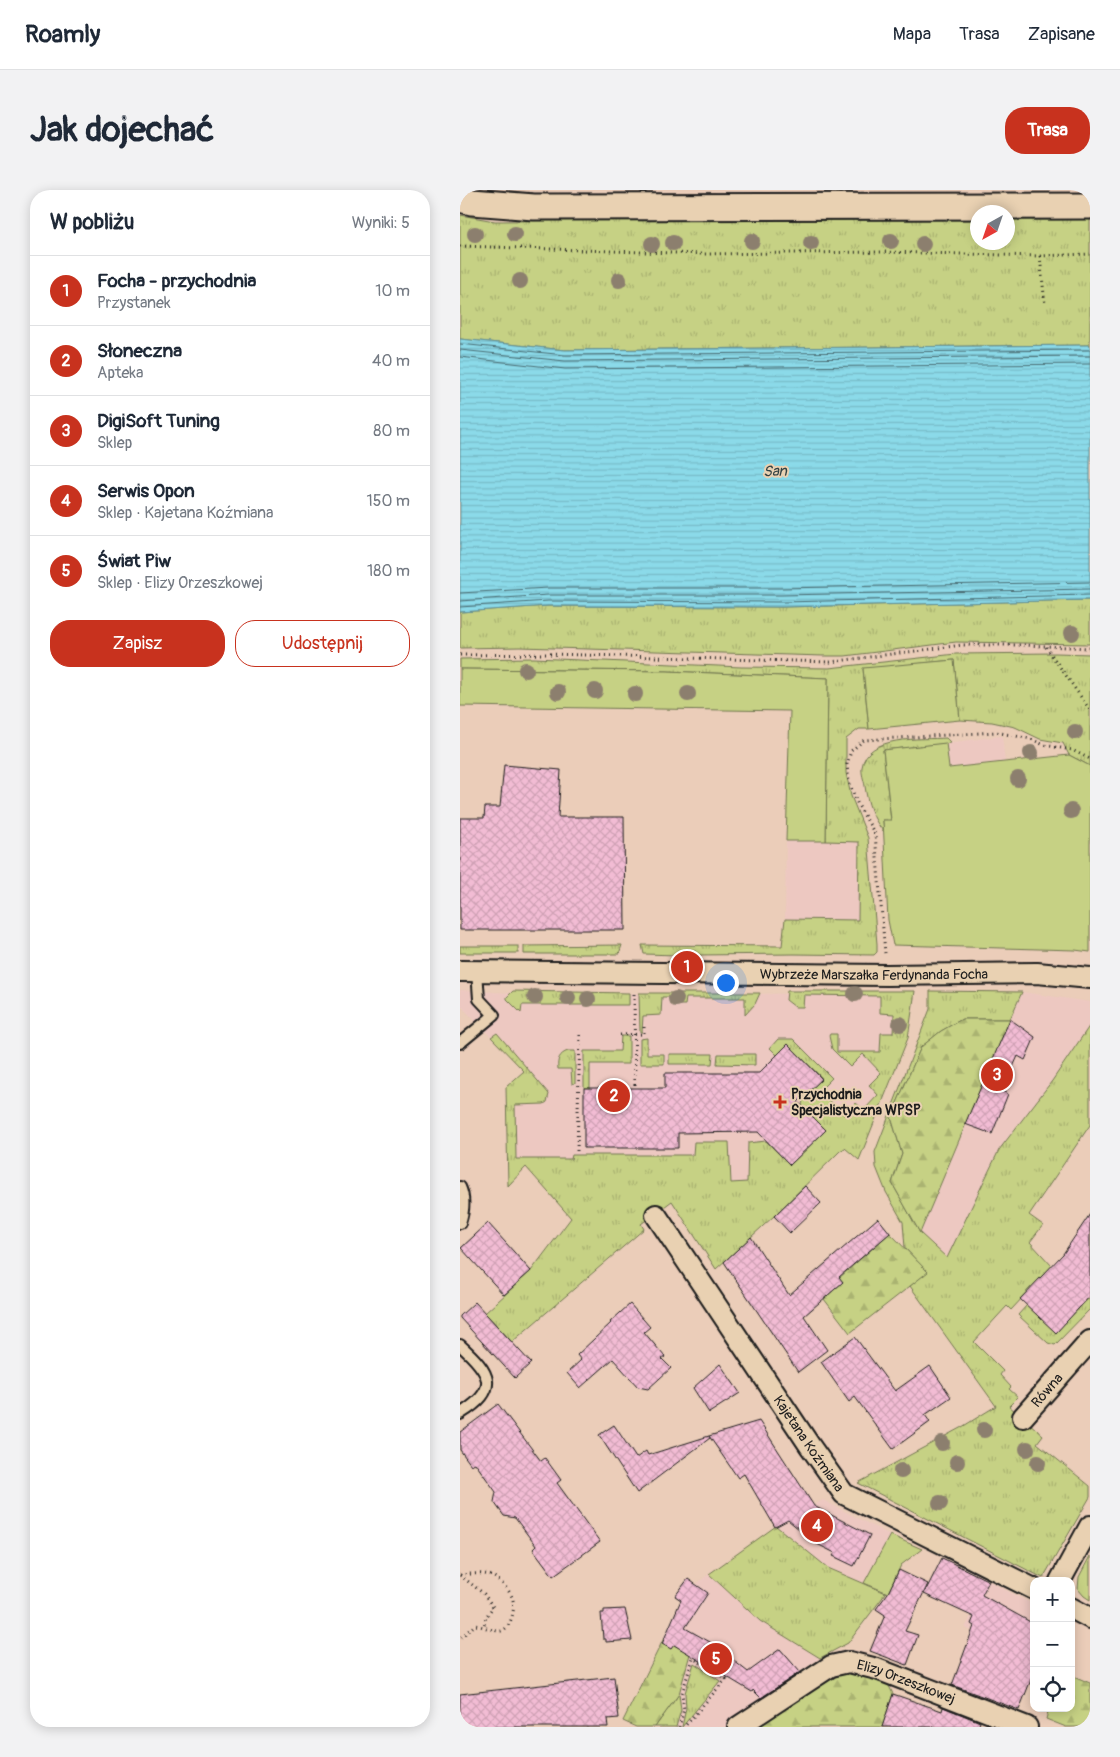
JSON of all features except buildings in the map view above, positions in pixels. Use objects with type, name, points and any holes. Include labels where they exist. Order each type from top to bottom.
[{"type":"street","points":[[460,199],[472,202],[534,207],[1090,206]]},
{"type":"street","name":"Wybrzeże Marszałka Ferdynanda Focha","points":[[469,971],[887,975],[1037,973],[1090,978]]},
{"type":"street","name":"Kajetana Koźmiana","points":[[656,1215],[844,1494],[1030,1587]]},
{"type":"street","name":"Równa","points":[[1023,1417],[1090,1341]]},
{"type":"street","points":[[1062,1577],[1090,1526]]},
{"type":"street","points":[[1075,1610],[1090,1618]]},
{"type":"street","name":"Elizy Orzeszkowej","points":[[738,1727],[830,1666],[850,1662],[877,1669],[1027,1727]]},
{"type":"lane","points":[[460,1043],[494,1015],[479,999],[469,971]]},
{"type":"lane","points":[[460,1187],[463,1192],[464,1210],[460,1222]]},
{"type":"lane","points":[[460,1344],[482,1367],[488,1381],[486,1393],[474,1406],[460,1414]]},
{"type":"path","points":[[460,246],[703,254],[883,252],[1040,256],[1090,254]]},
{"type":"path","points":[[1040,256],[1044,304]]},
{"type":"path","points":[[460,655],[550,654],[830,662],[962,645],[1090,648]]},
{"type":"path","points":[[1046,646],[1090,710]]},
{"type":"path","points":[[887,975],[875,834],[858,805],[849,782],[847,764],[851,752],[864,740],[996,732],[1031,738],[1044,745],[1072,750],[1090,759]]},
{"type":"path","points":[[634,988],[634,1088]]},
{"type":"path","points":[[620,1035],[644,1034],[644,1026]]},
{"type":"path","points":[[577,1151],[580,1034]]},
{"type":"path","points":[[460,1575],[484,1594],[493,1607],[486,1617],[484,1626]]},
{"type":"path","points":[[460,1575],[494,1576],[506,1587],[513,1599],[512,1615],[507,1626],[500,1631],[475,1625],[460,1638]]},
{"type":"path","points":[[679,1727],[684,1709],[682,1693],[692,1658],[726,1679],[684,1727]]},
{"type":"shaded area","points":[[1002,736],[1005,762],[949,768],[946,743]]},
{"type":"shaded area","points":[[786,841],[859,841],[858,920],[785,919]]},
{"type":"shaded area","points":[[460,990],[509,993],[903,994],[903,1040],[862,1140],[840,1151],[774,1216],[716,1269],[672,1201],[641,1224],[644,1229],[512,1342],[485,1313],[531,1271],[571,1218],[526,1167],[508,1186],[506,1087],[524,1071],[460,1005]]},
{"type":"shaded area","points":[[1022,992],[1090,1002],[1090,1025],[1052,1081],[999,1150],[948,1259],[920,1233]]},
{"type":"shaded area","points":[[823,1500],[890,1535],[864,1583],[828,1568],[776,1526]]},
{"type":"shaded area","points":[[709,1574],[760,1621],[820,1658],[725,1727],[636,1727],[623,1721],[676,1612],[695,1585]]},
{"type":"shaded area","points":[[989,1581],[1030,1603],[1030,1629],[1004,1645],[965,1628]]},
{"type":"green space","points":[[460,215],[495,221],[970,218],[970,250],[1015,250],[1015,218],[1090,219],[1090,345],[565,350],[460,339]]},
{"type":"green space","points":[[1090,600],[1090,644],[956,642],[845,656],[520,647],[460,648],[460,612],[548,606],[782,607]]},
{"type":"green space","points":[[956,654],[1090,654],[1090,766],[1069,755],[1063,743],[1040,739],[1015,727],[992,722],[960,720],[954,660],[863,669],[869,729],[859,729],[846,739],[846,773],[851,796],[868,838],[877,944],[877,952],[874,955],[696,955],[695,951],[677,951],[677,955],[644,954],[642,945],[782,946],[785,919],[858,920],[859,842],[826,841],[828,678],[667,671],[460,669],[460,659],[534,658],[741,667],[829,668]]},
{"type":"green space","points":[[954,660],[960,720],[869,729],[863,668]]},
{"type":"green space","points":[[460,669],[667,671],[828,678],[826,841],[786,841],[790,711],[460,706]]},
{"type":"green space","points":[[946,738],[951,743],[883,750],[891,821],[883,820],[884,832],[871,810],[867,798],[862,774],[862,767],[866,756],[884,744],[897,741]]},
{"type":"green space","points":[[946,743],[949,768],[1069,755],[1090,766],[1090,952],[893,945],[888,920],[883,820],[891,820],[883,750]]},
{"type":"green space","points":[[622,945],[619,954],[524,954],[524,946]]},
{"type":"green space","points":[[460,946],[518,946],[518,953],[460,953]]},
{"type":"green space","points":[[513,991],[629,993],[629,1005],[522,1005],[521,1013],[507,999]]},
{"type":"green space","points":[[787,991],[915,991],[908,1038],[859,1160],[845,1148],[840,1151],[774,1216],[716,1269],[672,1201],[641,1224],[644,1229],[512,1342],[485,1313],[531,1271],[571,1218],[526,1167],[508,1186],[506,1087],[524,1071],[491,1037],[497,1033],[549,1094],[547,1102],[544,1104],[515,1105],[516,1159],[571,1159],[572,1155],[693,1155],[694,1142],[729,1142],[731,1183],[747,1182],[748,1143],[766,1141],[790,1165],[826,1130],[802,1107],[803,1097],[822,1078],[788,1044],[777,1055],[770,1048],[778,1039],[793,1039],[832,1078],[819,1091],[844,1115],[856,1103],[864,1110],[878,1095],[869,1085],[881,1073],[863,1054],[850,1067],[832,1049],[830,1034],[837,1034],[837,1052],[880,1052],[881,1033],[893,1033],[894,1014],[880,1013],[880,996],[804,995],[803,1007],[795,1007],[786,1000]]},
{"type":"green space","points":[[930,991],[1022,992],[1010,1019],[962,1019],[941,1031],[921,1047],[891,1117],[902,1154],[892,1183],[920,1233],[947,1258],[999,1150],[1052,1081],[1090,1025],[1090,1125],[1029,1215],[1043,1225],[1030,1242],[1052,1266],[1011,1310],[1007,1306],[974,1342],[1003,1371],[1000,1375],[1011,1387],[1009,1389],[1018,1397],[1009,1406],[1043,1435],[1037,1443],[1090,1486],[1090,1497],[1044,1577],[858,1483],[962,1427],[996,1406],[910,1286],[927,1272],[905,1248],[903,1222],[886,1192],[876,1167],[875,1152],[930,1009]]},
{"type":"green space","points":[[639,993],[760,993],[755,1004],[745,1015],[745,998],[686,998],[685,1005],[672,1005],[670,1004],[670,997],[662,997],[661,1015],[643,1016],[642,1032],[640,1032]]},
{"type":"green space","points":[[962,1019],[1010,1019],[920,1233],[892,1183],[902,1154],[891,1117],[921,1047],[941,1031]]},
{"type":"green space","points":[[621,1036],[629,1036],[629,1064],[590,1064],[590,1088],[584,1088],[584,1051],[620,1051]]},
{"type":"green space","points":[[647,1038],[647,1054],[664,1054],[664,1064],[640,1064],[640,1039]]},
{"type":"green space","points":[[568,1051],[575,1051],[575,1083],[572,1084],[571,1069],[558,1069],[559,1058]]},
{"type":"green space","points":[[669,1054],[713,1054],[712,1064],[669,1064]]},
{"type":"green space","points":[[718,1054],[755,1054],[755,1065],[717,1064]]},
{"type":"green space","points":[[890,1233],[928,1272],[850,1333],[824,1299],[843,1282],[839,1278]]},
{"type":"green space","points":[[1088,1299],[1090,1301],[1090,1309],[1055,1345],[1048,1343],[1018,1315],[1027,1305],[1056,1332]]},
{"type":"green space","points":[[776,1526],[828,1568],[886,1593],[848,1643],[820,1658],[760,1621],[709,1574]]},
{"type":"green space","points":[[890,1535],[922,1549],[901,1565],[888,1593],[864,1583]]},
{"type":"green space","points":[[1090,1556],[1090,1600],[1078,1589],[1079,1577]]},
{"type":"green space","points":[[664,1638],[690,1654],[679,1694],[655,1727],[636,1727],[623,1721]]},
{"type":"green space","points":[[694,1663],[720,1681],[682,1727],[686,1708],[685,1693]]},
{"type":"green space","points":[[854,1670],[888,1684],[893,1694],[882,1727],[752,1727],[814,1688]]},
{"type":"green space","points":[[1075,1677],[1090,1683],[1090,1727],[1066,1727],[1046,1719],[1048,1712],[1075,1712]]},
{"type":"green space","points":[[679,1694],[681,1710],[676,1727],[655,1727]]},
{"type":"water","name":"San","points":[[460,339],[565,350],[1090,345],[1090,600],[782,607],[548,606],[460,612]]},
{"type":"place","name":"Focha - przychodnia","points":[[687,967]]},
{"type":"place","name":"DigiSoft Tuning","points":[[997,1075]]},
{"type":"place","name":"Słoneczna","points":[[614,1096]]},
{"type":"place","name":"Przychodnia Specjalistyczna WPSP","points":[[780,1102]]},
{"type":"place","name":"Serwis Opon","points":[[817,1526]]},
{"type":"place","name":"Świat Piw","points":[[716,1659]]}]
